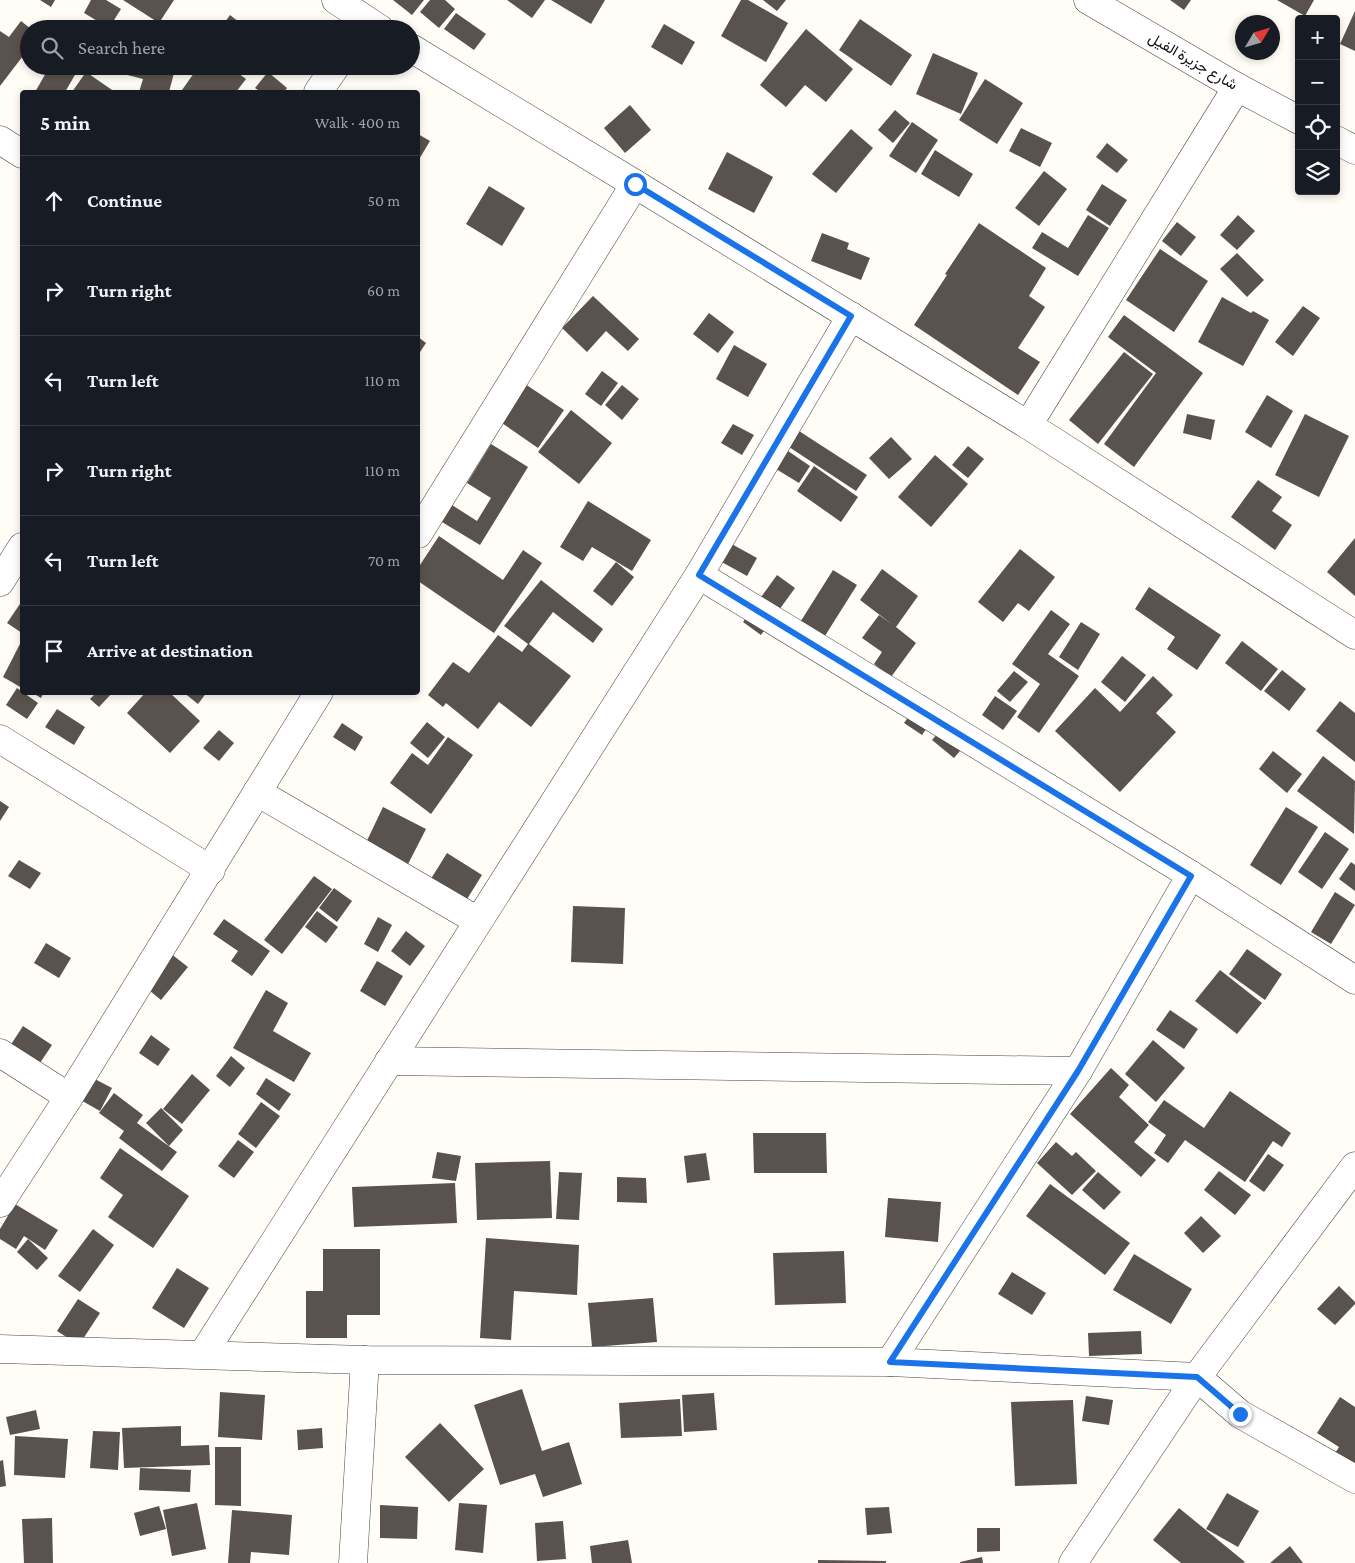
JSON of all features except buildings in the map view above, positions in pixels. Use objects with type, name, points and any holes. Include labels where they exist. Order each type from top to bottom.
[{"type":"street","points":[[336,0],[361,20]]},
{"type":"street","name":"شارع جزيرة الفيل","points":[[1088,0],[1237,87],[1295,118]]},
{"type":"street","points":[[420,53],[1028,425],[1355,635]]},
{"type":"street","points":[[319,90],[330,75]]},
{"type":"street","points":[[1028,425],[1237,87]]},
{"type":"street","points":[[0,140],[20,153]]},
{"type":"street","points":[[1340,142],[1355,150]]},
{"type":"street","points":[[420,531],[635,184]]},
{"type":"street","points":[[203,1354],[699,575],[851,316]]},
{"type":"street","points":[[0,582],[20,550]]},
{"type":"street","points":[[699,575],[1191,876],[1355,980]]},
{"type":"street","points":[[0,1203],[69,1097],[211,870],[317,695]]},
{"type":"street","points":[[0,739],[211,870]]},
{"type":"street","points":[[257,792],[478,921]]},
{"type":"street","points":[[890,1362],[1078,1071],[1191,876]]},
{"type":"street","points":[[0,1053],[69,1097]]},
{"type":"street","points":[[389,1062],[1078,1071]]},
{"type":"street","points":[[1073,1563],[1197,1377],[1355,1166]]},
{"type":"street","points":[[0,1350],[203,1354],[365,1360],[890,1362],[1197,1377],[1240,1414],[1355,1479]]},
{"type":"street","points":[[353,1563],[365,1360]]},
{"type":"route","points":[[635,184],[851,316],[699,575],[1191,876],[1078,1071],[890,1362],[1197,1377],[1240,1414]]}]
